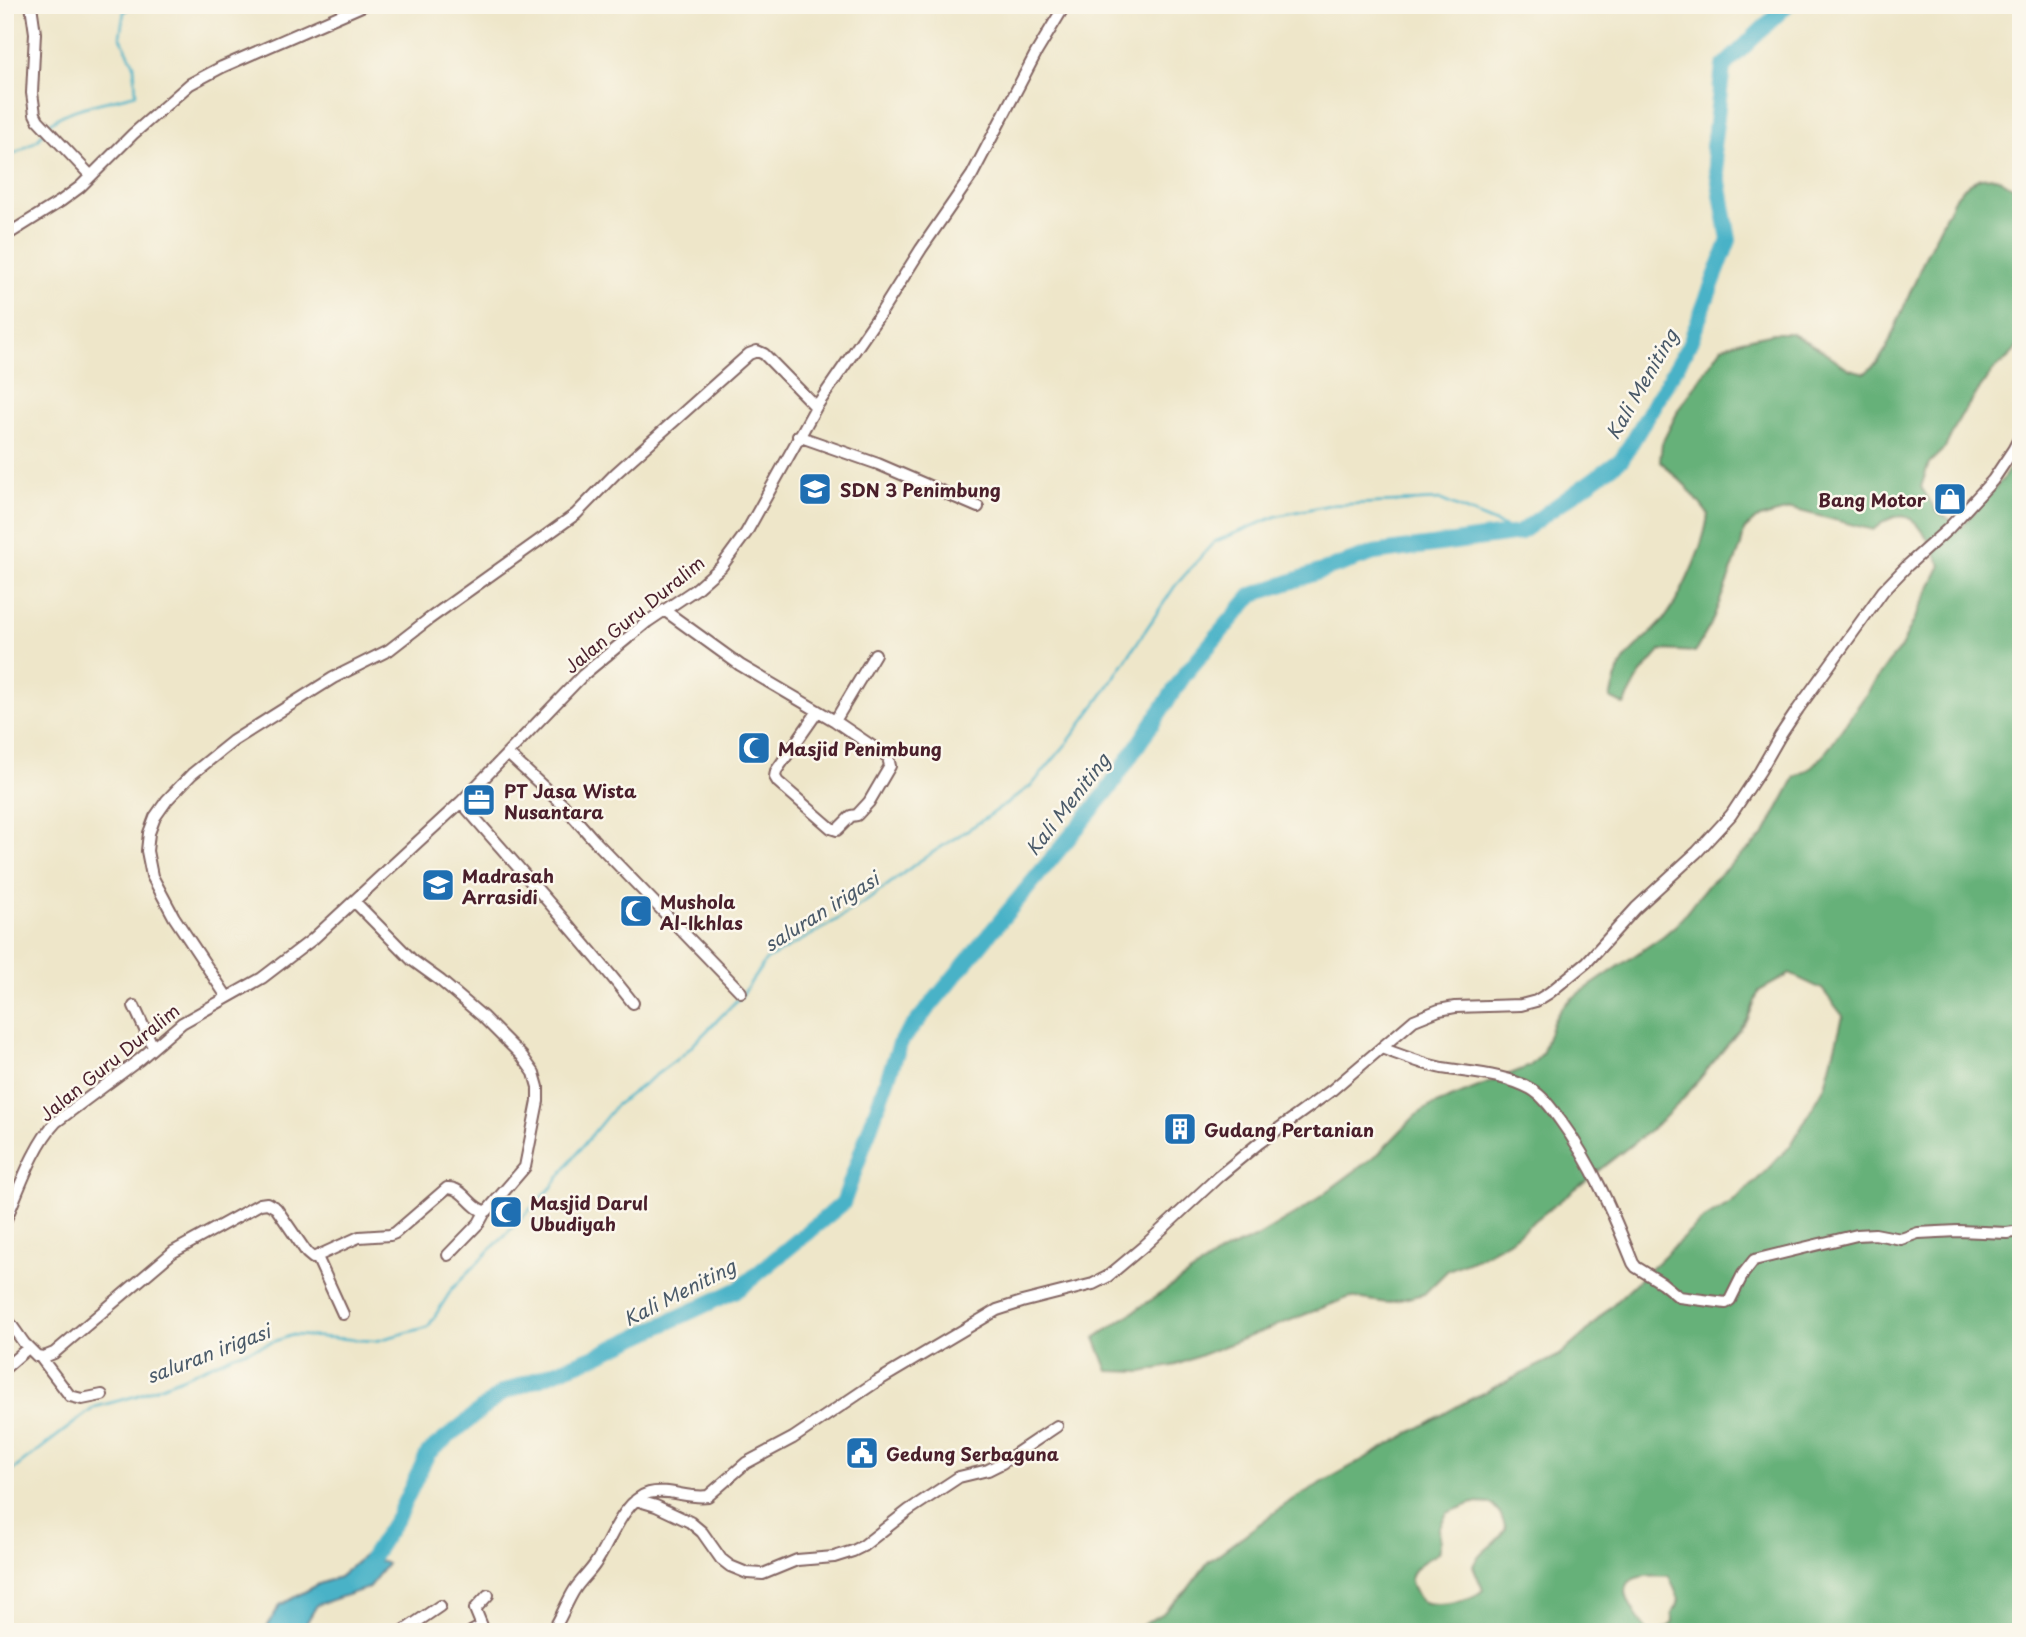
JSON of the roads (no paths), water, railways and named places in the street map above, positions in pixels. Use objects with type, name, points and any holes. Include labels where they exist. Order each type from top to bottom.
[{"type":"street","points":[[31,5],[35,33],[32,100],[38,120],[91,176]]},
{"type":"street","points":[[5,236],[68,197],[148,120],[190,84],[222,67],[364,5]]},
{"type":"street","name":"Jalan Guru Duralim","points":[[5,1220],[38,1147],[47,1132],[65,1115],[139,1060],[182,1023],[262,978],[313,939],[461,802],[583,675],[709,578],[732,554],[750,527],[816,407],[972,175],[1036,53],[1065,5]]},
{"type":"street","points":[[227,997],[174,917],[149,868],[147,851],[152,825],[160,809],[183,782],[233,741],[333,678],[398,645],[429,619],[576,514],[616,473],[749,354],[757,351],[764,354],[816,407]]},
{"type":"street","points":[[552,1632],[575,1589],[595,1565],[624,1514],[636,1500],[644,1495],[662,1491],[708,1496],[746,1463],[793,1438],[876,1382],[997,1310],[1021,1301],[1093,1284],[1107,1277],[1219,1176],[1332,1090],[1414,1020],[1439,1010],[1463,1006],[1507,1006],[1536,1001],[1549,993],[1587,962],[1636,908],[1697,852],[1731,815],[1798,709],[1883,591],[1948,529],[1993,480],[2021,435]]},
{"type":"street","points":[[798,436],[878,464],[978,507]]},
{"type":"street","points":[[664,610],[723,654],[835,720],[887,756],[890,764],[863,809],[837,830],[831,828],[775,778],[776,771],[818,711]]},
{"type":"street","points":[[835,720],[876,654]]},
{"type":"street","points":[[508,754],[563,805],[741,992]]},
{"type":"street","points":[[461,802],[591,949],[633,1003]]},
{"type":"street","points":[[354,901],[412,960],[482,1016],[522,1056],[534,1073],[538,1087],[538,1101],[525,1167],[491,1209],[485,1212],[479,1223],[448,1255]]},
{"type":"street","points":[[134,1006],[153,1047]]},
{"type":"street","points":[[1381,1048],[1441,1068],[1499,1077],[1531,1089],[1547,1102],[1577,1144],[1606,1196],[1633,1263],[1679,1297],[1726,1303],[1754,1260],[1841,1238],[1870,1234],[1901,1239],[1918,1233],[2021,1231]]},
{"type":"street","points":[[41,1358],[54,1353],[173,1252],[260,1204],[267,1203],[276,1208],[313,1258],[359,1237],[395,1233],[447,1188],[457,1189],[485,1212]]},
{"type":"street","points":[[317,1257],[343,1314]]},
{"type":"street","points":[[5,1317],[70,1396],[82,1399],[102,1395]]},
{"type":"street","points":[[5,1368],[28,1348]]},
{"type":"street","points":[[636,1500],[690,1522],[702,1532],[721,1559],[730,1566],[747,1573],[763,1574],[797,1560],[834,1557],[863,1546],[959,1476],[988,1470],[1002,1463],[1058,1426]]},
{"type":"street","points":[[471,1632],[482,1626],[475,1609],[488,1595]]},
{"type":"street","points":[[402,1632],[440,1606]]},
{"type":"water","points":[[366,1554],[387,1564],[368,1588],[317,1605],[301,1632],[264,1632],[280,1605],[319,1584],[339,1577]]},
{"type":"waterway","name":"saluran irigasi","points":[[48,126],[64,114],[136,94],[134,64],[120,36],[124,12],[133,5]]},
{"type":"waterway","name":"Kali Meniting","points":[[359,1573],[363,1571],[398,1516],[428,1453],[502,1393],[598,1355],[739,1289],[843,1203],[901,1041],[1106,793],[1185,674],[1252,595],[1374,553],[1519,533],[1622,459],[1689,345],[1729,240],[1713,147],[1723,67],[1787,5]]},
{"type":"waterway","name":"saluran irigasi","points":[[5,159],[38,140],[44,131]]},
{"type":"waterway","name":"saluran irigasi","points":[[5,1476],[95,1407],[136,1396],[233,1355],[293,1335],[375,1341],[428,1327],[452,1289],[552,1187],[616,1105],[685,1053],[742,995],[766,960],[868,900],[918,862],[1032,785],[1105,691],[1175,586],[1214,542],[1277,516],[1329,505],[1441,500],[1519,533]]},
{"type":"place","name":"SDN 3 Penimbung","points":[[815,489]]},
{"type":"place","name":"Bang Motor","points":[[1950,499]]},
{"type":"place","name":"Masjid Penimbung","points":[[754,748]]},
{"type":"place","name":"PT Jasa Wista Nusantara","points":[[479,800]]},
{"type":"place","name":"Madrasah Arrasidi","points":[[438,885]]},
{"type":"place","name":"Mushola Al-Ikhlas","points":[[636,911]]},
{"type":"place","name":"Gudang Pertanian","points":[[1180,1129]]},
{"type":"place","name":"Masjid Darul Ubudiyah","points":[[506,1212]]},
{"type":"place","name":"Gedung Serbaguna","points":[[862,1453]]}]
